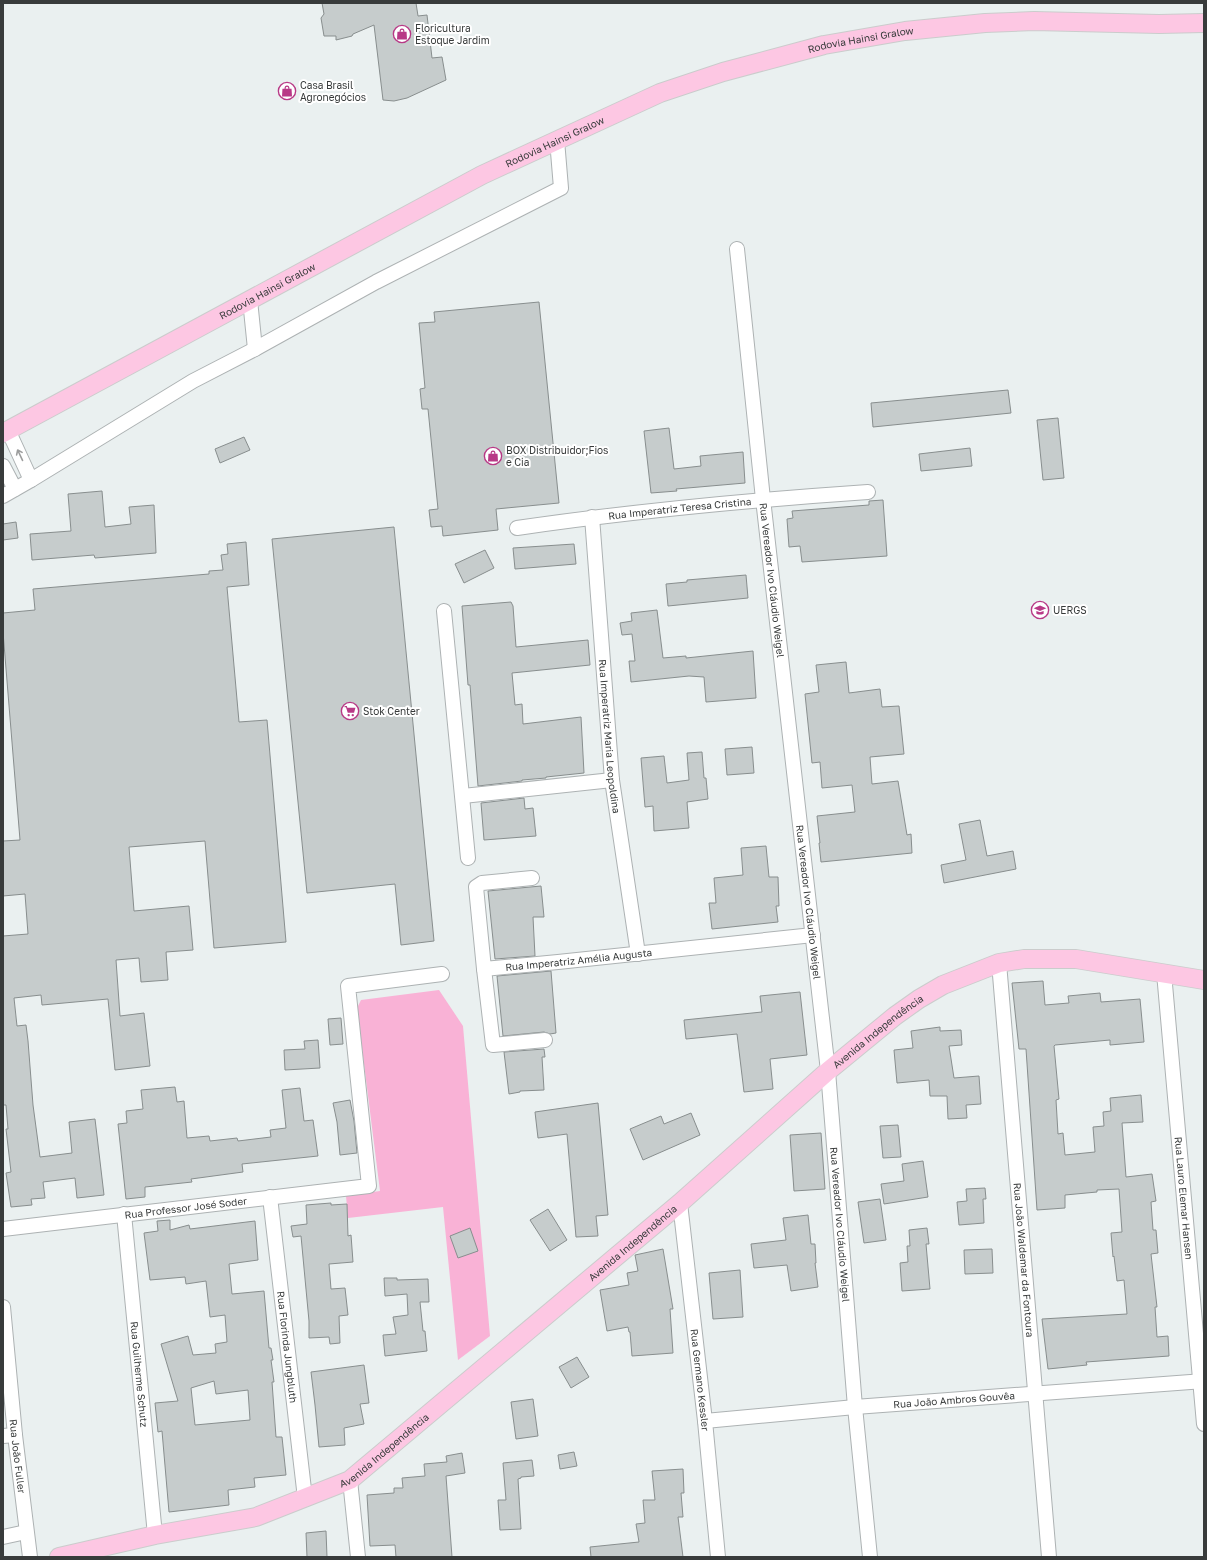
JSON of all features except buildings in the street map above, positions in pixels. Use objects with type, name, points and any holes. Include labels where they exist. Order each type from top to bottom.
[{"type":"main road","name":"Rodovia Hainsi Gralow","points":[[6,431],[482,175],[660,93],[723,72],[824,46],[905,31],[985,23],[1034,21],[1159,24],[1204,23]]},
{"type":"main road","name":"Rodovia Hainsi Gralow","points":[[1159,24],[1204,30]]},
{"type":"main road","name":"Avenida Independência","points":[[59,1557],[155,1535],[256,1517],[350,1480],[680,1203],[828,1071],[895,1016],[919,999],[943,985],[1000,964],[1024,959],[1076,959],[1204,980]]},
{"type":"street","points":[[3,466],[9,492],[193,381],[255,349],[376,282],[561,188],[556,140]]},
{"type":"street","name":"Rua Vereador Ivo Cláudio Weigel","points":[[737,249],[828,1071],[855,1407],[870,1557]]},
{"type":"street","points":[[250,300],[255,349]]},
{"type":"street","points":[[6,431],[31,480]]},
{"type":"street","name":"Rua Imperatriz Teresa Cristina","points":[[517,528],[592,517],[764,499],[868,492]]},
{"type":"street","name":"Rua Imperatriz Maria Leopoldina","points":[[592,517],[612,780],[638,954]]},
{"type":"street","points":[[444,611],[468,858]]},
{"type":"street","points":[[463,796],[612,780]]},
{"type":"street","points":[[532,878],[482,884],[476,887],[493,1045],[545,1040]]},
{"type":"street","name":"Rua Imperatriz Amélia Augusta","points":[[484,969],[813,935]]},
{"type":"street","name":"Rua João Waldemar da Fontoura","points":[[1000,964],[1049,1557]]},
{"type":"street","name":"Rua Lauro Elemar Hansen","points":[[1164,973],[1202,1381],[1204,1424]]},
{"type":"street","name":"Rua Professor José Soder","points":[[3,1229],[369,1186],[348,986],[442,974]]},
{"type":"street","name":"Rua Florinda Jungbluth","points":[[270,1197],[305,1498]]},
{"type":"street","name":"Rua Germano Kessler","points":[[680,1203],[705,1421],[718,1557]]},
{"type":"street","name":"Rua Guilherme Schutz","points":[[124,1214],[155,1535]]},
{"type":"street","name":"Rua João Fuller","points":[[3,1307],[9,1435],[30,1557]]},
{"type":"street","name":"Rua João Ambros Gouvêa","points":[[705,1421],[855,1407],[1202,1381]]},
{"type":"street","points":[[350,1480],[358,1557]]},
{"type":"street","points":[[3,1537],[26,1532]]},
{"type":"shaded area","points":[[439,990],[463,1026],[490,1336],[458,1360],[443,1207],[348,1218],[346,1196],[380,1191],[357,1008],[361,1000]]},
{"type":"place","name":"Floricultura Estoque Jardim","points":[[402,34]]},
{"type":"place","name":"Casa Brasil Agronegócios","points":[[287,91]]},
{"type":"place","name":"BOX Distribuidor;Fios e Cia","points":[[493,456]]},
{"type":"place","name":"UERGS","points":[[1040,610]]},
{"type":"place","name":"Stok Center","points":[[350,711]]}]
